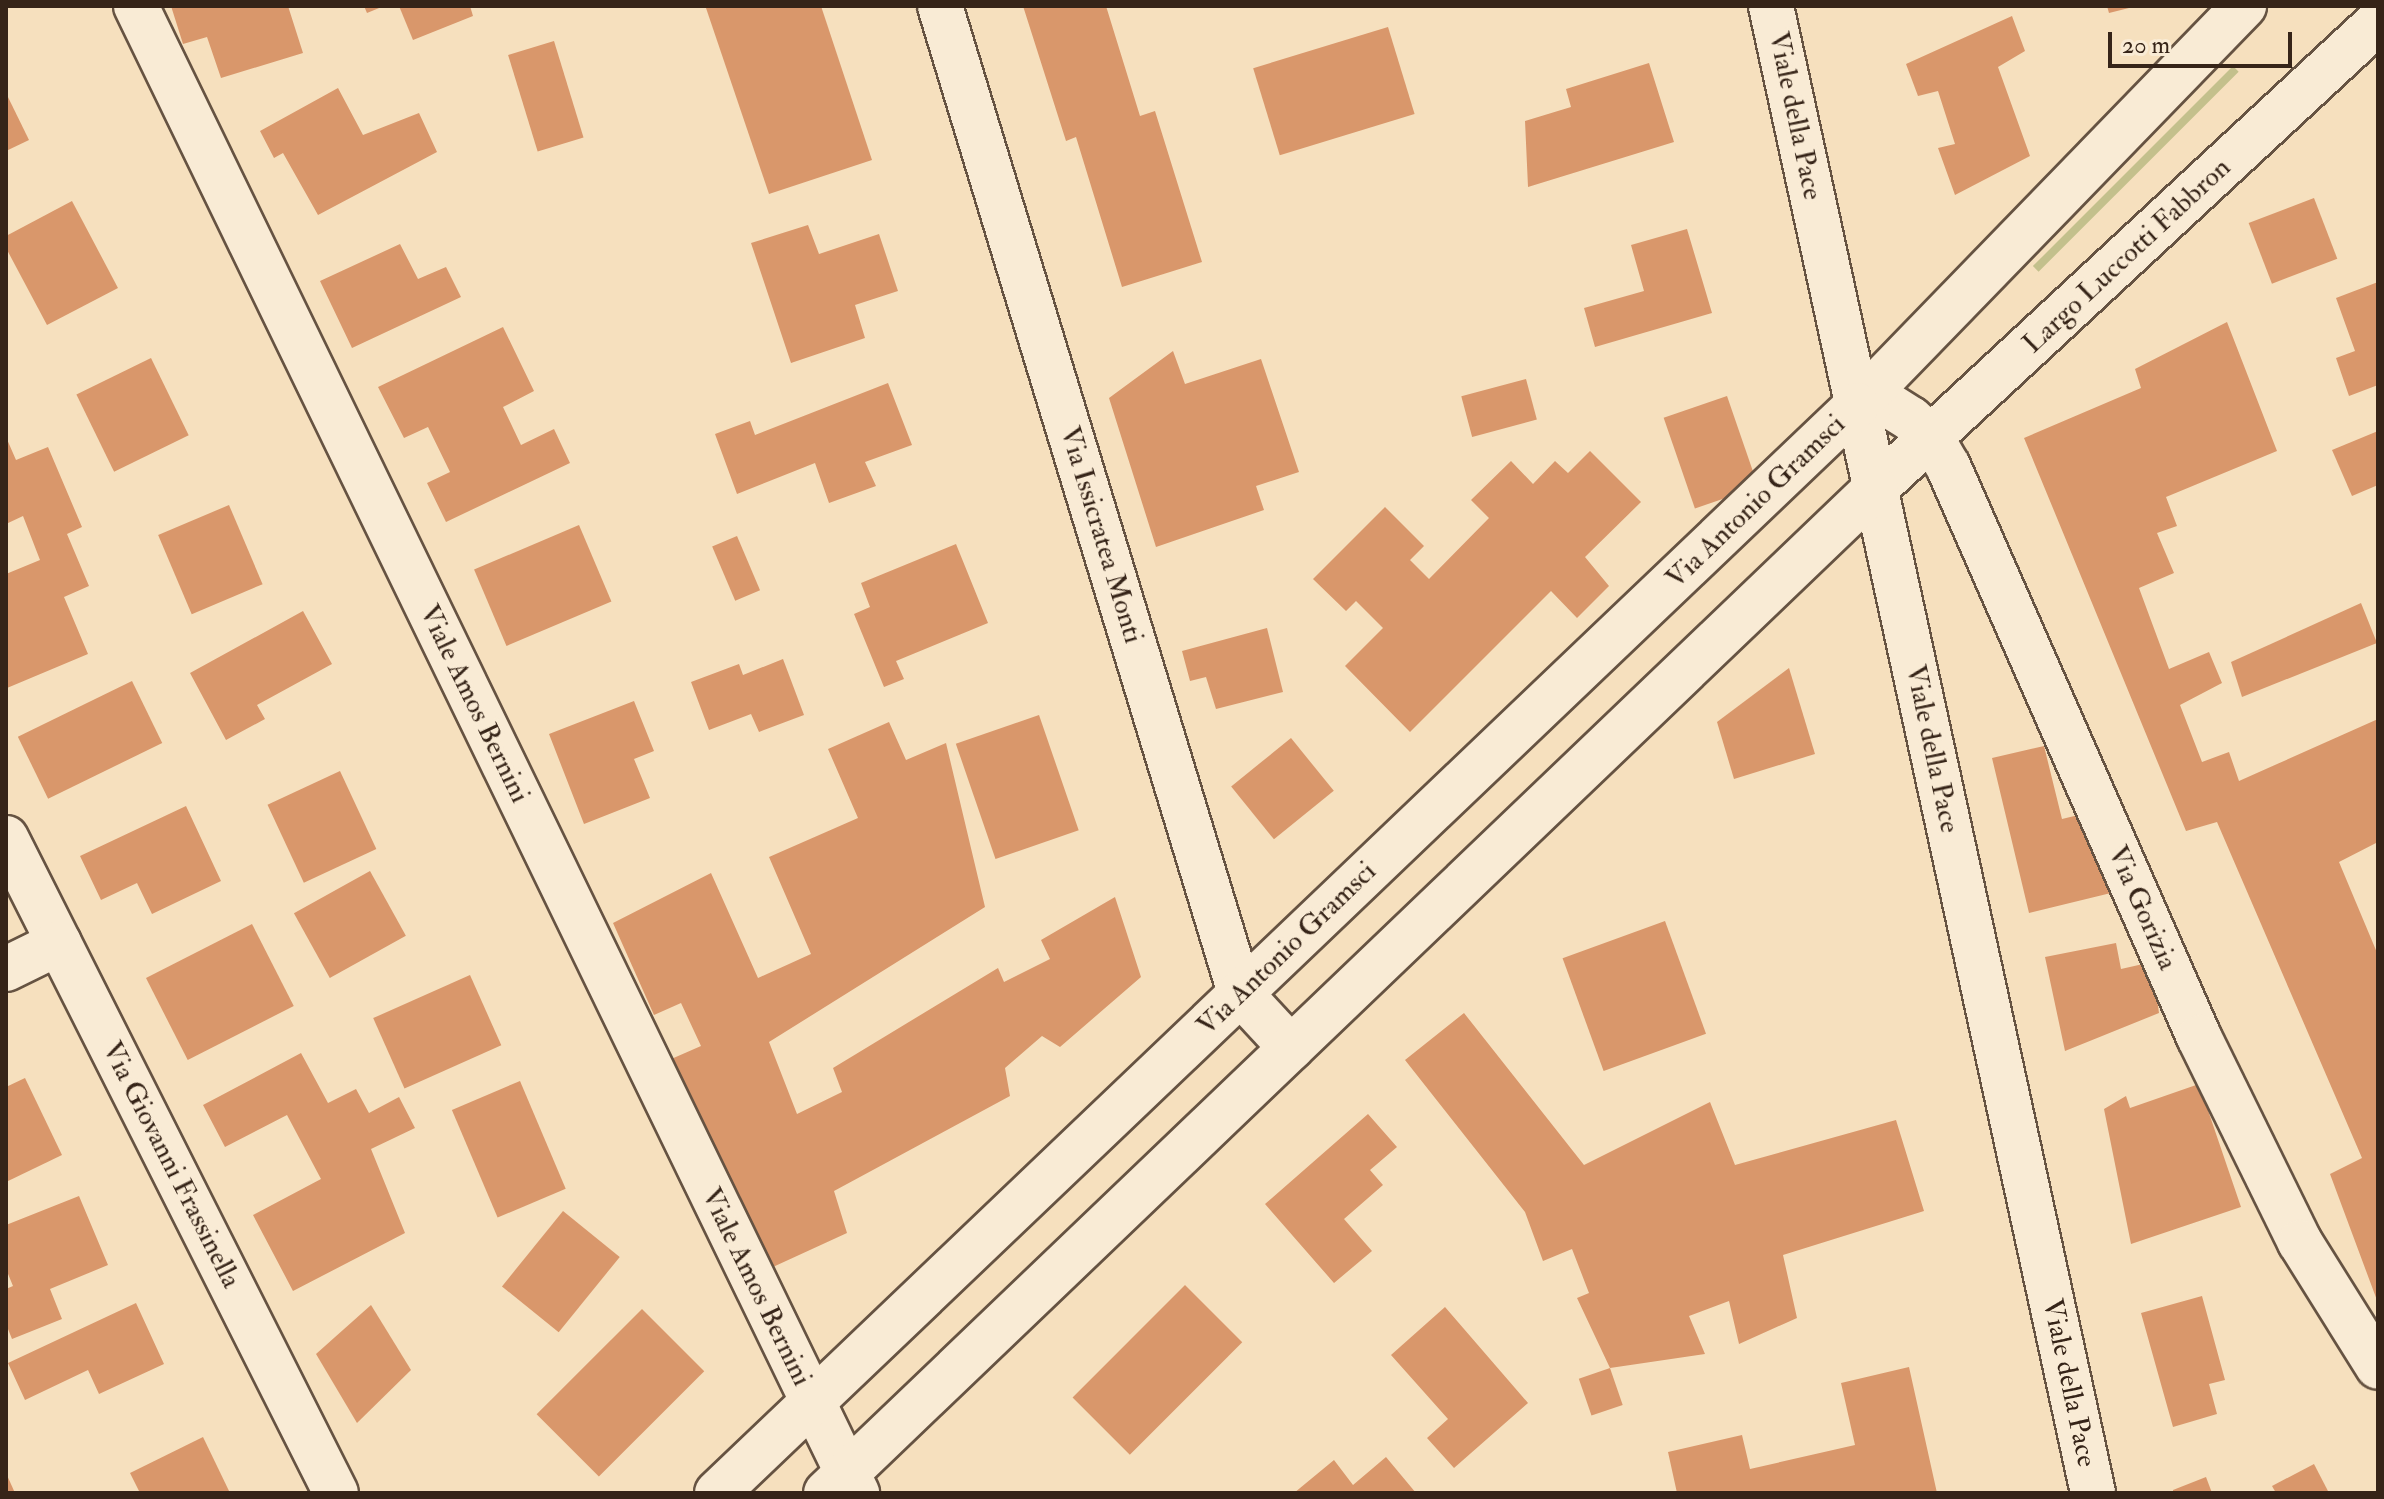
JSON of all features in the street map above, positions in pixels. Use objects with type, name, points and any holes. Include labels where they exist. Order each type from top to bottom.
[{"type":"street","name":"Viale Amos Bernini","points":[[136,6],[812,1402],[843,1486]]},
{"type":"street","name":"Via Issicratea Monti","points":[[940,6],[1240,993],[1291,1048]]},
{"type":"street","name":"Viale della Pace","points":[[1771,6],[2093,1493]]},
{"type":"street","points":[[1857,405],[2244,6]]},
{"type":"street","points":[[2370,6],[2378,23]]},
{"type":"street","name":"Largo Luccotti Fabbron","points":[[1876,488],[2378,23]]},
{"type":"street","points":[[1857,405],[1887,404],[1931,437]]},
{"type":"street","name":"Via Antonio Gramsci","points":[[717,1493],[1857,405]]},
{"type":"street","name":"Via Gorizia","points":[[1931,437],[2206,1051],[2300,1242],[2378,1367]]},
{"type":"street","points":[[843,1486],[1291,1048],[1876,488]]},
{"type":"street","name":"Via Giovanni Frassinella","points":[[6,838],[336,1493]]},
{"type":"street","points":[[6,969],[59,943]]},
{"type":"shaded area","points":[[2233,66],[2239,72],[2039,272],[2033,266]]},
{"type":"building","points":[[171,6],[288,6],[303,53],[221,78],[207,37],[183,44]]},
{"type":"building","points":[[364,6],[384,6],[367,13]]},
{"type":"building","points":[[399,6],[470,6],[473,16],[413,40]]},
{"type":"building","points":[[821,6],[872,160],[769,194],[706,8]]},
{"type":"building","points":[[1023,6],[1106,6],[1140,116],[1155,111],[1202,262],[1122,287],[1076,137],[1066,141]]},
{"type":"building","points":[[2107,6],[2133,6],[2133,7],[2109,13]]},
{"type":"building","points":[[2012,16],[2025,51],[1998,67],[2030,156],[1955,195],[1938,148],[1955,144],[1938,91],[1918,96],[1906,64]]},
{"type":"building","points":[[1388,27],[1415,114],[1280,155],[1253,68]]},
{"type":"building","points":[[554,41],[584,138],[538,152],[508,55]]},
{"type":"building","points":[[1649,63],[1674,142],[1528,187],[1525,121],[1571,107],[1566,89]]},
{"type":"building","points":[[338,88],[363,135],[419,113],[437,152],[318,215],[283,153],[274,158],[260,131]]},
{"type":"building","points":[[6,93],[29,140],[6,151]]},
{"type":"building","points":[[2314,198],[2337,259],[2272,284],[2249,223]]},
{"type":"building","points":[[72,201],[118,288],[47,325],[6,248],[6,236]]},
{"type":"building","points":[[808,225],[819,254],[879,234],[898,291],[855,305],[865,338],[791,363],[751,243]]},
{"type":"building","points":[[1687,229],[1712,313],[1595,347],[1584,308],[1644,291],[1631,245]]},
{"type":"building","points":[[400,244],[418,279],[446,267],[461,297],[352,348],[320,281]]},
{"type":"building","points":[[2378,282],[2378,385],[2349,396],[2336,358],[2355,351],[2336,298]]},
{"type":"building","points":[[2227,322],[2277,451],[2166,497],[2177,526],[2157,533],[2174,573],[2139,588],[2169,669],[2209,652],[2222,683],[2180,705],[2202,762],[2229,752],[2239,781],[2378,719],[2378,842],[2339,862],[2378,955],[2378,1303],[2330,1174],[2362,1158],[2217,822],[2186,831],[2024,438],[2141,388],[2135,369]]},
{"type":"building","points":[[503,327],[534,391],[503,407],[521,445],[554,429],[570,463],[446,522],[427,483],[450,472],[428,427],[404,438],[378,387]]},
{"type":"building","points":[[1173,351],[1185,384],[1261,359],[1299,472],[1256,486],[1264,510],[1156,547],[1109,398]]},
{"type":"building","points":[[151,358],[189,435],[114,472],[76,394]]},
{"type":"building","points":[[1526,379],[1537,420],[1472,437],[1461,396]]},
{"type":"building","points":[[888,383],[912,445],[865,462],[876,486],[829,503],[815,463],[737,494],[715,434],[750,421],[755,435]]},
{"type":"building","points":[[1727,396],[1758,487],[1695,509],[1664,418]]},
{"type":"building","points":[[2378,431],[2378,485],[2352,496],[2332,450]]},
{"type":"building","points":[[6,437],[16,460],[48,447],[82,527],[67,534],[89,586],[64,597],[88,654],[7,688],[6,574],[40,560],[23,516],[6,524]]},
{"type":"building","points":[[1590,451],[1641,502],[1585,557],[1609,586],[1577,618],[1551,591],[1410,732],[1345,666],[1383,628],[1356,601],[1346,611],[1313,579],[1385,507],[1424,546],[1410,560],[1429,579],[1489,518],[1471,500],[1511,461],[1533,484],[1555,461],[1568,473]]},
{"type":"building","points":[[229,505],[263,584],[192,614],[158,535]]},
{"type":"building","points":[[579,525],[611,601],[506,646],[474,570]]},
{"type":"building","points":[[737,536],[760,590],[735,601],[712,547]]},
{"type":"building","points":[[956,544],[988,623],[896,661],[904,679],[884,687],[854,614],[870,607],[861,583]]},
{"type":"building","points":[[2361,603],[2377,643],[2242,697],[2231,662]]},
{"type":"building","points":[[303,611],[332,664],[257,705],[265,719],[226,740],[190,673]]},
{"type":"building","points":[[1267,628],[1283,692],[1216,709],[1206,677],[1190,681],[1182,651]]},
{"type":"building","points":[[783,659],[804,715],[759,732],[751,714],[709,730],[691,682],[739,664],[743,675]]},
{"type":"building","points":[[1789,668],[1815,754],[1734,779],[1717,722]]},
{"type":"building","points":[[132,681],[162,743],[48,799],[18,737]]},
{"type":"building","points":[[634,701],[654,751],[634,759],[650,798],[584,824],[549,734]]},
{"type":"building","points":[[1039,715],[1079,830],[996,859],[956,744]]},
{"type":"building","points":[[889,722],[906,760],[946,743],[985,907],[769,1042],[797,1114],[842,1092],[833,1068],[998,968],[1004,982],[1050,959],[1041,940],[1115,897],[1141,977],[1060,1047],[1042,1036],[1005,1068],[1010,1096],[834,1191],[847,1233],[762,1272],[669,1060],[701,1046],[681,1003],[654,1015],[613,923],[711,873],[758,978],[811,954],[769,857],[858,818],[828,749]]},
{"type":"building","points":[[1291,738],[1334,791],[1274,839],[1231,786]]},
{"type":"building","points":[[2044,746],[2062,819],[2095,811],[2115,892],[2029,913],[1992,758]]},
{"type":"building","points":[[340,771],[376,849],[304,883],[267,805]]},
{"type":"building","points":[[186,806],[221,881],[152,914],[137,883],[101,900],[80,856]]},
{"type":"building","points":[[370,871],[406,936],[330,978],[294,913]]},
{"type":"building","points":[[1665,921],[1706,1034],[1604,1071],[1563,958]]},
{"type":"building","points":[[252,924],[294,1006],[188,1060],[146,978]]},
{"type":"building","points":[[2116,943],[2121,969],[2152,962],[2159,1013],[2065,1051],[2045,957]]},
{"type":"building","points":[[470,975],[501,1045],[404,1088],[373,1018]]},
{"type":"building","points":[[1464,1013],[1584,1165],[1710,1102],[1735,1165],[1896,1120],[1924,1211],[1783,1255],[1797,1318],[1739,1344],[1729,1301],[1689,1316],[1705,1354],[1610,1368],[1577,1298],[1589,1293],[1572,1249],[1543,1261],[1525,1212],[1405,1060]]},
{"type":"building","points":[[301,1053],[328,1103],[356,1089],[369,1113],[399,1097],[415,1128],[371,1149],[405,1233],[293,1291],[253,1215],[321,1179],[287,1115],[225,1147],[203,1105]]},
{"type":"building","points":[[25,1078],[62,1155],[6,1182],[6,1087]]},
{"type":"building","points":[[520,1081],[566,1189],[498,1218],[452,1110]]},
{"type":"building","points":[[2199,1084],[2241,1207],[2131,1244],[2104,1109],[2126,1096],[2130,1108]]},
{"type":"building","points":[[1368,1114],[1397,1147],[1370,1170],[1383,1185],[1344,1219],[1372,1251],[1334,1283],[1265,1204]]},
{"type":"building","points":[[79,1196],[108,1265],[50,1289],[62,1319],[12,1339],[6,1324],[6,1289],[13,1286],[6,1269],[6,1225]]},
{"type":"building","points":[[563,1211],[620,1257],[559,1332],[502,1286]]},
{"type":"building","points":[[1185,1285],[1242,1342],[1130,1455],[1073,1397]]},
{"type":"building","points":[[2202,1296],[2225,1380],[2209,1384],[2217,1414],[2173,1427],[2141,1313]]},
{"type":"building","points":[[136,1303],[164,1364],[99,1394],[88,1370],[25,1400],[8,1363]]},
{"type":"building","points":[[371,1305],[411,1370],[357,1423],[316,1354]]},
{"type":"building","points":[[1445,1307],[1528,1403],[1454,1468],[1427,1438],[1448,1419],[1391,1355]]},
{"type":"building","points":[[642,1309],[704,1371],[599,1477],[537,1414]]},
{"type":"building","points":[[1909,1367],[1937,1493],[1677,1493],[1668,1452],[1742,1435],[1750,1469],[1855,1445],[1841,1383]]},
{"type":"building","points":[[1610,1368],[1623,1405],[1591,1416],[1579,1379]]},
{"type":"building","points":[[203,1437],[230,1493],[140,1493],[130,1473]]},
{"type":"building","points":[[1386,1457],[1416,1493],[1294,1493],[1334,1460],[1353,1485]]},
{"type":"building","points":[[2314,1464],[2329,1493],[2276,1493],[2272,1486]]},
{"type":"building","points":[[6,1473],[15,1493],[6,1493]]},
{"type":"building","points":[[2206,1477],[2212,1493],[2173,1493],[2173,1490]]}]
